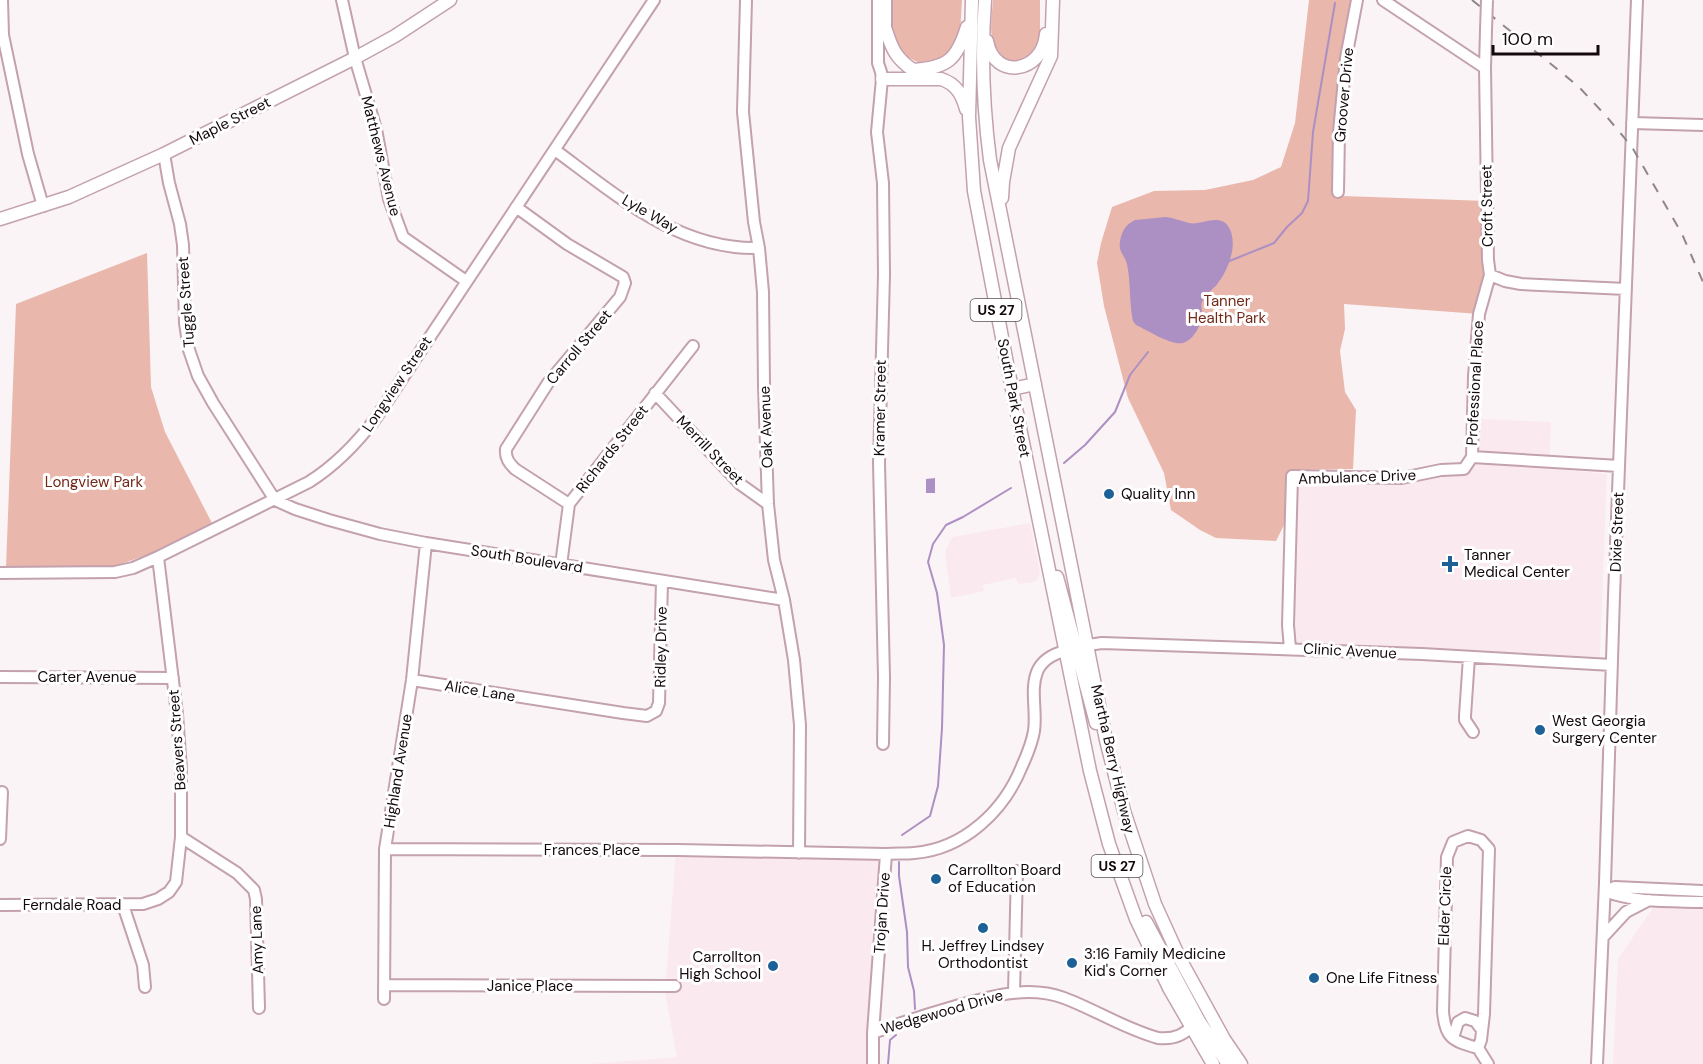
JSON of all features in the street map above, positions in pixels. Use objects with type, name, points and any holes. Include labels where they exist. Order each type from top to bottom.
[{"type":"main road","name":"Maple Street","points":[[0,219],[43,206],[100,184],[164,154],[355,58],[395,36],[450,0]]},
{"type":"main road","name":"South Park Street","points":[[984,0],[982,78],[990,160],[1035,384],[1076,648]]},
{"type":"main road","points":[[983,20],[988,49],[992,56],[1008,66],[1024,66],[1039,56],[1044,46],[1046,0]]},
{"type":"main road","points":[[1001,221],[1003,182],[1009,148],[1051,56],[1053,0]]},
{"type":"main road","points":[[881,75],[935,68],[952,58],[961,45],[972,6]]},
{"type":"main road","name":"South Park Street","points":[[972,6],[969,117],[974,191],[1046,558],[1076,648]]},
{"type":"main road","points":[[886,30],[896,55],[902,63],[913,70]]},
{"type":"main road","points":[[881,75],[945,80],[954,85],[961,94],[969,117]]},
{"type":"main road","points":[[1012,389],[1035,384]]},
{"type":"main road","name":"Martha Berry Highway","points":[[1076,648],[1106,740],[1130,830],[1155,904],[1180,959],[1241,1064]]},
{"type":"main road","name":"Martha Berry Highway","points":[[1076,648],[1090,771],[1109,844],[1136,919],[1166,981],[1195,1024],[1213,1064]]},
{"type":"main road","points":[[1195,1024],[1228,1064]]},
{"type":"street","points":[[2,0],[3,35],[28,154],[43,206]]},
{"type":"street","name":"Matthews Avenue","points":[[342,0],[355,58],[376,129],[388,199],[403,237],[466,281]]},
{"type":"street","name":"Longview Street","points":[[0,573],[115,572],[133,568],[274,500],[326,472],[361,437],[376,418],[654,0]]},
{"type":"street","name":"Oak Avenue","points":[[746,0],[743,112],[763,292],[768,504],[774,560],[784,600],[794,660],[800,726],[799,853]]},
{"type":"street","name":"Kramer Street","points":[[878,0],[878,63],[881,75]]},
{"type":"street","name":"Kramer Street","points":[[883,744],[884,677],[879,463],[884,275],[883,183],[877,132],[881,75],[885,64],[886,0]]},
{"type":"street","name":"Groover Drive","points":[[1338,192],[1339,132],[1345,69],[1357,0]]},
{"type":"street","points":[[1383,0],[1485,68]]},
{"type":"street","name":"Croft Street","points":[[1487,0],[1485,68],[1490,275]]},
{"type":"street","name":"Dixie Street","points":[[1597,1064],[1637,0]]},
{"type":"street","points":[[1632,123],[1703,125]]},
{"type":"street","name":"Lyle Way","points":[[555,150],[639,211],[673,229],[722,245],[759,248]]},
{"type":"street","name":"Tuggle Street","points":[[164,154],[183,245],[185,323],[189,350],[198,376],[213,403],[274,500]]},
{"type":"street","name":"Carroll Street","points":[[516,207],[567,244],[623,277],[625,283],[620,297],[548,383],[506,448],[505,455],[515,469],[569,504]]},
{"type":"street","points":[[1490,275],[1521,284],[1626,289]]},
{"type":"street","name":"Professional Place","points":[[1472,457],[1474,376],[1479,314],[1490,275]]},
{"type":"street","name":"Richards Street","points":[[561,565],[569,504],[693,346]]},
{"type":"street","name":"Merrill Street","points":[[655,393],[740,484],[768,504]]},
{"type":"street","points":[[1472,457],[1619,466]]},
{"type":"street","name":"Ambulance Drive","points":[[1290,649],[1288,625],[1292,476],[1407,478],[1442,470],[1464,469],[1472,457]]},
{"type":"street","name":"South Boulevard","points":[[274,500],[329,520],[380,534],[784,600]]},
{"type":"street","name":"Highland Avenue","points":[[384,999],[385,849],[412,680],[426,543]]},
{"type":"street","name":"Beavers Street","points":[[143,904],[169,892],[176,882],[181,837],[181,769],[173,678],[158,557]]},
{"type":"street","name":"Ridley Drive","points":[[548,701],[647,716],[656,711],[661,680],[662,581]]},
{"type":"street","name":"Clinic Avenue","points":[[1076,648],[1102,643],[1290,649],[1612,665]]},
{"type":"street","name":"Trojan Drive","points":[[873,1064],[873,1033],[886,854],[915,853],[935,849],[972,832],[988,819],[1017,780],[1033,735],[1036,719],[1034,685],[1036,674],[1049,658],[1076,648]]},
{"type":"street","points":[[1469,657],[1465,720],[1473,732]]},
{"type":"street","name":"Carter Avenue","points":[[0,677],[173,678]]},
{"type":"street","name":"Alice Lane","points":[[412,680],[548,701]]},
{"type":"street","points":[[0,839],[2,792]]},
{"type":"street","name":"Elder Circle","points":[[1454,1038],[1446,1032],[1443,1011],[1447,857],[1453,842],[1468,836],[1481,840],[1490,849],[1482,1030],[1478,1048]]},
{"type":"street","name":"Amy Lane","points":[[181,837],[237,873],[254,890],[259,1008]]},
{"type":"street","name":"Frances Place","points":[[385,849],[678,850],[886,854]]},
{"type":"street","points":[[1014,992],[1017,871]]},
{"type":"street","points":[[1605,891],[1615,887],[1703,891]]},
{"type":"street","points":[[1605,891],[1649,900],[1703,902]]},
{"type":"street","points":[[1602,938],[1626,912],[1649,900]]},
{"type":"street","name":"Ferndale Road","points":[[0,905],[143,904]]},
{"type":"street","points":[[123,905],[143,964],[145,987]]},
{"type":"street","name":"Janice Place","points":[[384,985],[675,986]]},
{"type":"street","name":"Wedgewood Drive","points":[[873,1033],[936,1012],[1002,993],[1014,992],[1034,992],[1064,998],[1158,1038],[1173,1038],[1209,1012]]},
{"type":"street","points":[[1482,1030],[1475,1021],[1465,1018],[1456,1026],[1454,1038],[1478,1048],[1488,1064]]},
{"type":"shaded area","points":[[1166,217],[1189,223],[1219,220],[1228,226],[1233,240],[1226,270],[1202,302],[1199,327],[1191,339],[1183,343],[1159,337],[1136,325],[1133,321],[1127,264],[1120,248],[1123,232],[1132,222]]},
{"type":"shaded area","name":"Tanner Medical Center","points":[[1478,419],[1551,422],[1549,468],[1607,474],[1600,657],[1294,643],[1298,482],[1393,484],[1466,473],[1476,464]]},
{"type":"shaded area","points":[[935,478],[935,493],[926,493],[926,479]]},
{"type":"shaded area","points":[[1030,523],[1040,572],[1038,580],[1018,584],[1016,578],[983,585],[984,591],[951,598],[945,552],[952,537]]},
{"type":"shaded area","name":"Carrollton High School","points":[[676,850],[886,854],[873,1064],[590,1064],[677,1057],[665,992]]},
{"type":"shaded area","points":[[1654,906],[1703,907],[1703,1064],[1613,1064],[1618,959]]},
{"type":"green space","points":[[890,0],[962,0],[960,34],[956,48],[944,60],[921,64],[906,56],[891,35]]},
{"type":"green space","points":[[993,0],[1040,0],[1040,41],[1030,57],[1016,62],[1005,61],[998,52],[991,32]]},
{"type":"green space","name":"Tanner Health Park","points":[[1309,0],[1357,0],[1338,162],[1342,196],[1487,201],[1488,260],[1479,314],[1344,304],[1345,329],[1340,351],[1345,392],[1356,410],[1353,469],[1289,470],[1285,523],[1276,541],[1216,538],[1171,510],[1164,473],[1128,398],[1104,306],[1097,263],[1112,207],[1154,191],[1205,190],[1253,180],[1281,167],[1295,123]]},
{"type":"green space","name":"Longview Park","points":[[147,253],[151,387],[165,432],[213,525],[165,548],[116,566],[6,568],[16,304]]},
{"type":"waterway","points":[[1227,262],[1274,243],[1302,213],[1308,201],[1313,132],[1335,3]]},
{"type":"waterway","points":[[1064,463],[1085,445],[1115,412],[1130,375],[1148,352]]},
{"type":"waterway","points":[[902,835],[930,816],[938,786],[944,645],[937,593],[928,562],[933,544],[946,525],[1011,488]]},
{"type":"waterway","points":[[899,862],[907,932],[908,967],[914,991],[915,1009]]},
{"type":"waterway","points":[[888,1064],[890,1040],[896,1035]]},
{"type":"railway","points":[[1472,0],[1578,86],[1632,147],[1682,234],[1703,282]]},
{"type":"place","name":"Quality Inn","points":[[1109,494]]},
{"type":"place","name":"Tanner Medical Center","points":[[1450,564]]},
{"type":"place","name":"West Georgia Surgery Center","points":[[1540,730]]},
{"type":"place","name":"Carrollton Board of Education","points":[[936,879]]},
{"type":"place","name":"H. Jeffrey Lindsey Orthodontist","points":[[983,928]]},
{"type":"place","name":"3:16 Family Medicine Kid's Corner","points":[[1072,963]]},
{"type":"place","name":"Carrollton High School","points":[[773,966]]},
{"type":"place","name":"One Life Fitness","points":[[1314,978]]}]
